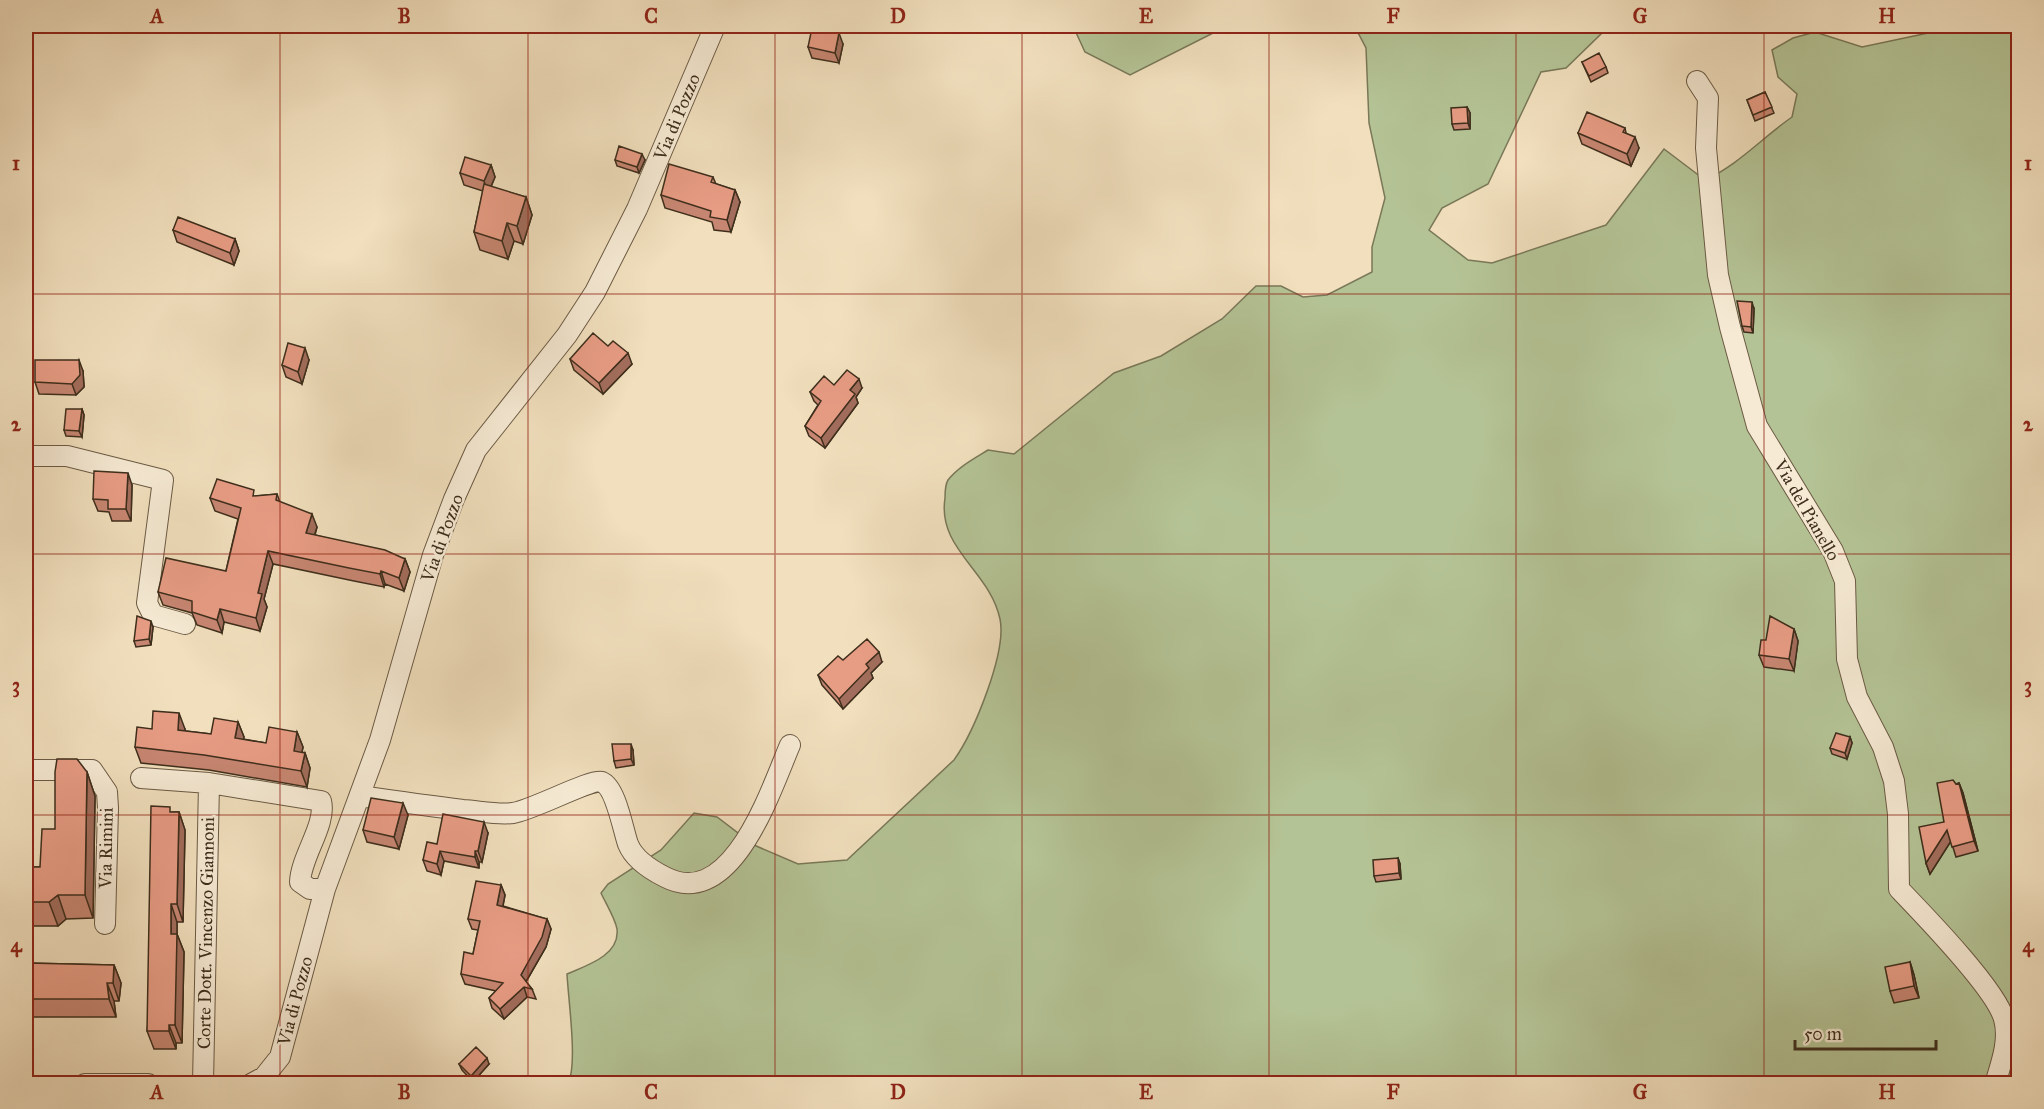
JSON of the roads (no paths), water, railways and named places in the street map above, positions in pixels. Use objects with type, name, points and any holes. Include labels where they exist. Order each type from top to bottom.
[{"type":"street","name":"Via di Pozzo","points":[[251,1083],[264,1077],[280,1057],[326,889],[380,740],[433,555],[476,450],[567,335],[595,292],[637,209],[715,26]]},
{"type":"street","name":"Via del Pianello","points":[[1697,81],[1708,98],[1706,148],[1718,275],[1757,426],[1833,551],[1845,581],[1847,659],[1857,697],[1882,747],[1894,781],[1898,814],[1899,889],[1930,920],[1988,991],[2004,1019],[2003,1060],[1995,1083]]},
{"type":"street","points":[[26,456],[67,456],[163,480],[147,603],[153,615],[185,624]]},
{"type":"street","points":[[360,796],[512,813],[544,805],[590,782],[603,782],[611,790],[629,846],[636,856],[656,872],[686,884],[703,881],[721,870],[737,856],[763,807],[790,745]]},
{"type":"street","name":"Via Rimini","points":[[26,770],[92,770],[106,792],[105,924]]},
{"type":"street","points":[[141,778],[209,783],[321,801],[324,810],[306,854],[300,882],[310,889],[326,889]]},
{"type":"street","name":"Corte Dott. Vincenzo Giannoni","points":[[203,1083],[209,783]]},
{"type":"street","points":[[85,1083],[148,1083]]}]
